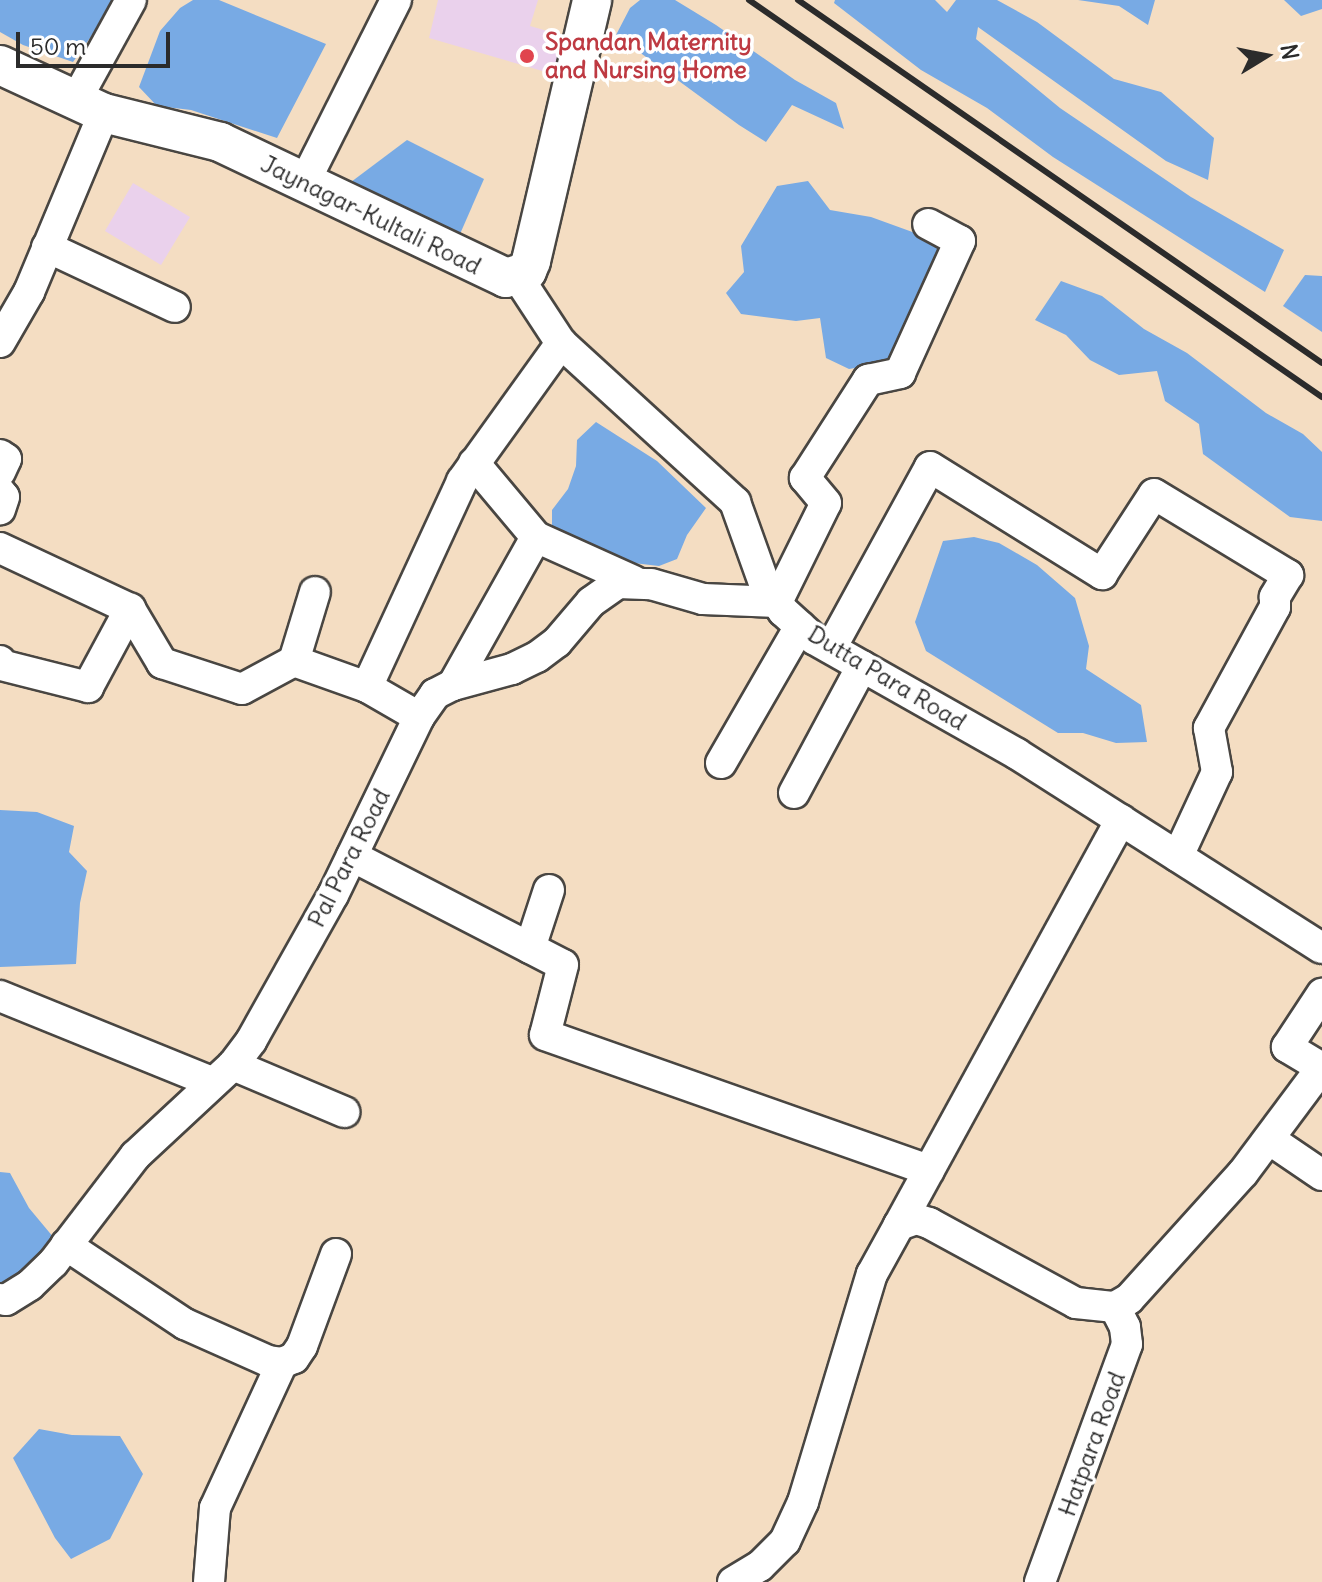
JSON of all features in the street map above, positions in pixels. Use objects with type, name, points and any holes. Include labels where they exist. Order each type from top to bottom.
[{"type":"main road","points":[[517,276],[527,271],[531,261],[592,0]]},
{"type":"main road","name":"Jaynagar-Kultali Road","points":[[0,65],[90,107],[220,142],[494,275],[517,276]]},
{"type":"street","points":[[0,342],[29,292],[47,247],[90,107],[131,0]]},
{"type":"street","points":[[304,183],[396,0]]},
{"type":"street","points":[[474,463],[536,537],[634,581],[703,599],[777,602],[826,503],[805,478],[868,380],[900,373],[960,241],[928,224]]},
{"type":"street","points":[[47,247],[175,307]]},
{"type":"street","name":"Dutta Para Road","points":[[517,276],[561,343],[735,502],[764,583],[800,626],[831,648],[1017,754],[1322,948]]},
{"type":"street","points":[[367,687],[462,481],[561,343]]},
{"type":"street","points":[[0,455],[6,459],[0,472]]},
{"type":"street","points":[[831,648],[930,467],[1102,574],[1154,494],[1288,575],[1275,597],[1275,607],[1209,728],[1217,772],[1178,856]]},
{"type":"street","points":[[0,492],[4,497],[0,509]]},
{"type":"street","points":[[453,685],[536,537]]},
{"type":"street","points":[[0,548],[130,609],[162,663],[242,689],[294,661],[315,592]]},
{"type":"street","name":"Pal Para Road","points":[[2,1303],[30,1285],[66,1245],[135,1156],[222,1074],[251,1041],[352,856],[419,717],[435,694],[453,685],[512,669],[537,657],[557,642],[602,592],[618,583],[634,581]]},
{"type":"street","points":[[0,665],[88,687],[130,609]]},
{"type":"street","points":[[721,763],[800,626]]},
{"type":"street","points":[[294,661],[367,687],[419,717]]},
{"type":"street","points":[[794,793],[862,666]]},
{"type":"street","points":[[733,1582],[760,1566],[785,1541],[803,1502],[872,1274],[1121,820]]},
{"type":"street","points":[[352,856],[563,965],[545,1035],[929,1170]]},
{"type":"street","points":[[530,948],[549,890]]},
{"type":"street","points":[[899,1225],[916,1219],[929,1223],[1076,1303],[1115,1307],[1129,1299],[1243,1173],[1322,1068],[1287,1047],[1322,994]]},
{"type":"street","points":[[0,996],[222,1074],[344,1112]]},
{"type":"street","points":[[1269,1139],[1322,1175]]},
{"type":"street","points":[[66,1245],[185,1324],[268,1361],[282,1363],[294,1358],[302,1346],[336,1254]]},
{"type":"street","name":"Hatpara Road","points":[[1040,1582],[1127,1344],[1125,1327],[1115,1307]]},
{"type":"street","points":[[209,1582],[215,1508],[282,1363]]},
{"type":"shaded area","name":"Spandan Maternity and Nursing Home","points":[[438,0],[538,0],[530,26],[568,37],[556,75],[429,38]]},
{"type":"shaded area","points":[[133,183],[190,217],[161,265],[105,231]]},
{"type":"water","points":[[0,0],[117,0],[73,62],[23,45],[0,32]]},
{"type":"water","points":[[193,0],[219,0],[326,44],[277,138],[191,110],[157,106],[139,87],[160,31],[180,8]]},
{"type":"water","points":[[640,0],[675,0],[716,25],[795,80],[836,103],[844,129],[792,105],[766,142],[739,125],[616,35],[630,8]]},
{"type":"water","points":[[835,0],[935,0],[947,12],[956,0],[997,0],[1037,22],[1114,79],[1161,92],[1214,138],[1208,180],[1166,161],[978,27],[976,39],[1060,108],[1191,197],[1284,250],[1265,292],[1053,157],[987,108],[921,70],[834,3]]},
{"type":"water","points":[[1078,0],[1155,0],[1148,25],[1119,6]]},
{"type":"water","points":[[1284,0],[1322,0],[1322,9],[1301,16]]},
{"type":"water","points":[[407,140],[484,179],[460,234],[351,182]]},
{"type":"water","points":[[808,181],[830,210],[871,217],[940,242],[912,322],[890,362],[849,369],[826,358],[820,318],[796,321],[741,314],[726,293],[744,272],[741,246],[777,186]]},
{"type":"water","points":[[1305,275],[1322,276],[1322,332],[1283,306]]},
{"type":"water","points":[[1061,281],[1102,296],[1144,329],[1187,353],[1266,413],[1303,434],[1322,452],[1322,521],[1290,517],[1203,454],[1199,424],[1165,401],[1157,371],[1119,375],[1090,360],[1066,335],[1035,320]]},
{"type":"water","points":[[596,422],[657,461],[706,508],[687,535],[677,559],[659,566],[625,562],[552,536],[552,510],[568,489],[576,466],[577,440]]},
{"type":"water","points":[[974,537],[999,543],[1037,565],[1075,598],[1089,646],[1086,669],[1141,705],[1147,742],[1116,743],[1083,733],[1058,733],[926,651],[915,622],[943,541]]},
{"type":"water","points":[[0,810],[37,812],[74,826],[69,852],[87,871],[80,903],[76,964],[0,967]]},
{"type":"water","points":[[0,1172],[10,1173],[29,1208],[59,1244],[0,1293]]},
{"type":"water","points":[[39,1429],[72,1435],[120,1436],[143,1474],[110,1539],[71,1559],[55,1538],[13,1458]]},
{"type":"railway","points":[[749,0],[1322,397]]},
{"type":"railway","points":[[798,0],[1322,363]]},
{"type":"place","name":"Spandan Maternity and Nursing Home","points":[[527,56]]}]
